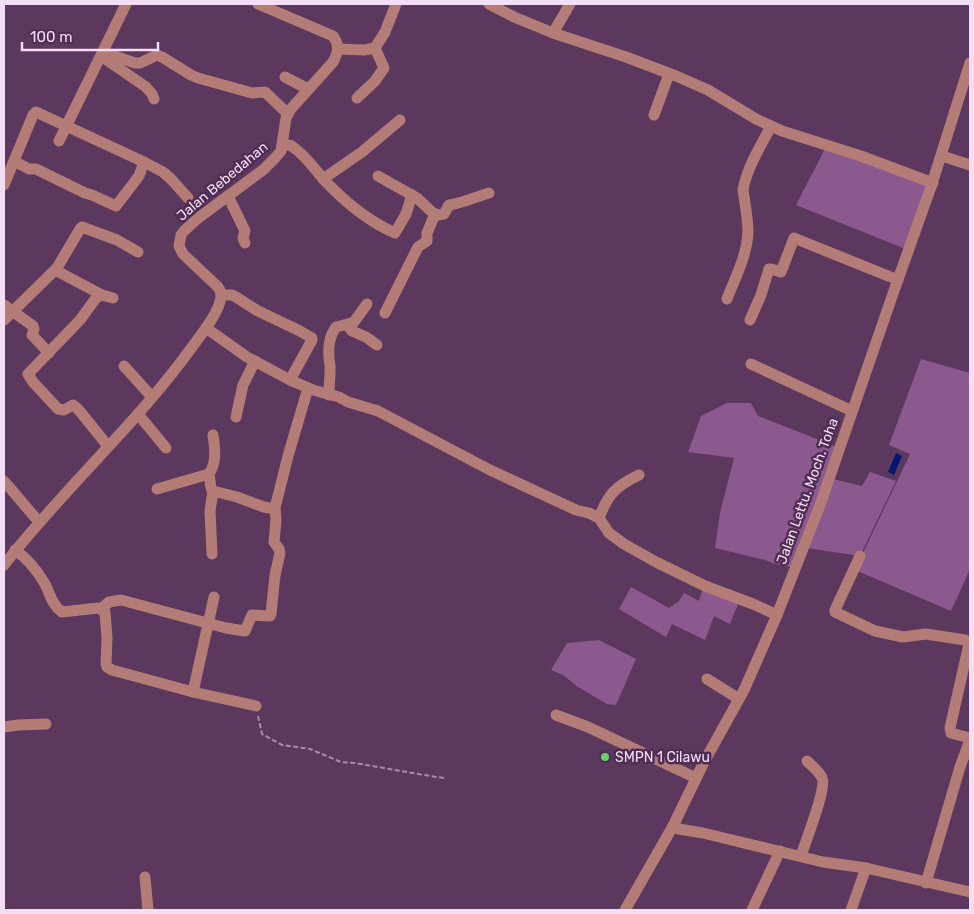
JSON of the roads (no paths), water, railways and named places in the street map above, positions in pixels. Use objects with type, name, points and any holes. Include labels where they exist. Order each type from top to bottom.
[{"type":"street","points":[[59,141],[126,4]]},
{"type":"street","points":[[258,4],[333,36],[337,41],[338,49],[364,50],[375,48],[385,32],[396,4]]},
{"type":"street","points":[[489,4],[514,17],[553,33],[626,57],[708,90],[756,119],[782,131],[860,156],[933,183]]},
{"type":"street","points":[[553,33],[570,4]]},
{"type":"street","points":[[357,98],[375,81],[384,68],[375,48]]},
{"type":"street","name":"Jalan Bebedahan","points":[[221,296],[218,287],[183,254],[179,244],[181,235],[213,206],[263,170],[281,151],[286,118],[290,110],[333,62],[338,49]]},
{"type":"street","points":[[102,54],[146,86],[154,100]]},
{"type":"street","points":[[102,54],[135,63],[140,63],[157,55],[162,56],[198,78],[252,93],[265,92],[288,114]]},
{"type":"street","name":"Jalan Lettu. Moch. Toha","points":[[626,910],[673,826],[696,778],[739,699],[777,615],[820,505],[933,183],[970,63]]},
{"type":"street","points":[[654,115],[669,74]]},
{"type":"street","points":[[285,77],[308,89]]},
{"type":"street","points":[[4,185],[35,112],[163,172],[188,198]]},
{"type":"street","points":[[323,179],[362,152],[400,120]]},
{"type":"street","points":[[727,299],[746,248],[748,232],[743,190],[744,183],[772,126]]},
{"type":"street","points":[[282,146],[289,145],[293,147],[308,160],[330,187],[358,210],[395,233],[406,214],[412,195]]},
{"type":"street","points":[[942,156],[970,165]]},
{"type":"street","points":[[14,160],[29,169],[36,169],[116,206],[140,176],[144,162]]},
{"type":"street","points":[[378,176],[420,200],[435,214],[444,214],[450,205],[489,193]]},
{"type":"street","points":[[228,196],[244,231],[243,238],[245,243]]},
{"type":"street","points":[[385,313],[418,248],[427,241],[428,232],[435,214]]},
{"type":"street","points":[[49,353],[32,335],[33,326],[7,312],[55,270],[80,229],[82,227],[113,238],[138,252]]},
{"type":"street","points":[[750,320],[761,296],[769,269],[780,272],[794,238],[898,280]]},
{"type":"street","points":[[55,270],[108,297],[96,298],[80,320],[28,375],[58,409],[64,410],[73,406],[78,409],[108,446]]},
{"type":"street","points":[[4,565],[39,522],[138,414],[182,361],[206,328],[218,307],[221,296],[232,295],[312,338],[290,380]]},
{"type":"street","points":[[329,395],[329,343],[333,331],[336,327],[354,322],[367,304]]},
{"type":"street","points":[[347,325],[350,330],[366,337],[377,345]]},
{"type":"street","points":[[206,328],[247,357],[290,380],[308,388],[378,411],[490,470],[576,510],[599,518],[609,533],[656,562],[705,586],[777,615]]},
{"type":"street","points":[[236,417],[243,385],[255,361]]},
{"type":"street","points":[[752,364],[852,411]]},
{"type":"street","points":[[124,366],[152,397]]},
{"type":"street","points":[[101,609],[109,602],[121,600],[244,632],[247,629],[252,614],[270,616],[280,552],[274,542],[275,507],[308,388]]},
{"type":"street","points":[[138,414],[166,448]]},
{"type":"street","points":[[212,554],[210,511],[213,491],[209,474],[215,459],[214,435]]},
{"type":"street","points":[[157,489],[209,474]]},
{"type":"street","points":[[599,518],[613,492],[623,483],[639,475]]},
{"type":"street","points":[[4,481],[39,522]]},
{"type":"street","points":[[213,491],[264,507],[274,509],[275,507]]},
{"type":"street","points":[[15,550],[35,568],[56,607],[62,612],[98,608],[105,612],[107,667],[193,692],[256,706]]},
{"type":"street","points":[[860,556],[835,612],[875,632],[902,637],[926,634],[965,640],[970,644],[950,728],[951,733],[970,739],[957,776],[926,883]]},
{"type":"street","points":[[193,692],[214,597]]},
{"type":"street","points":[[707,679],[739,699]]},
{"type":"street","points":[[556,715],[588,727],[696,778]]},
{"type":"street","points":[[4,728],[18,725],[46,724]]},
{"type":"street","points":[[801,856],[819,801],[823,780],[807,760]]},
{"type":"street","points":[[673,826],[679,829],[823,862],[866,868],[970,892]]},
{"type":"street","points":[[752,910],[780,851]]},
{"type":"street","points":[[851,910],[866,868]]},
{"type":"street","points":[[145,877],[148,910]]},
{"type":"place","name":"SMPN 1 Cilawu","points":[[605,757]]}]
